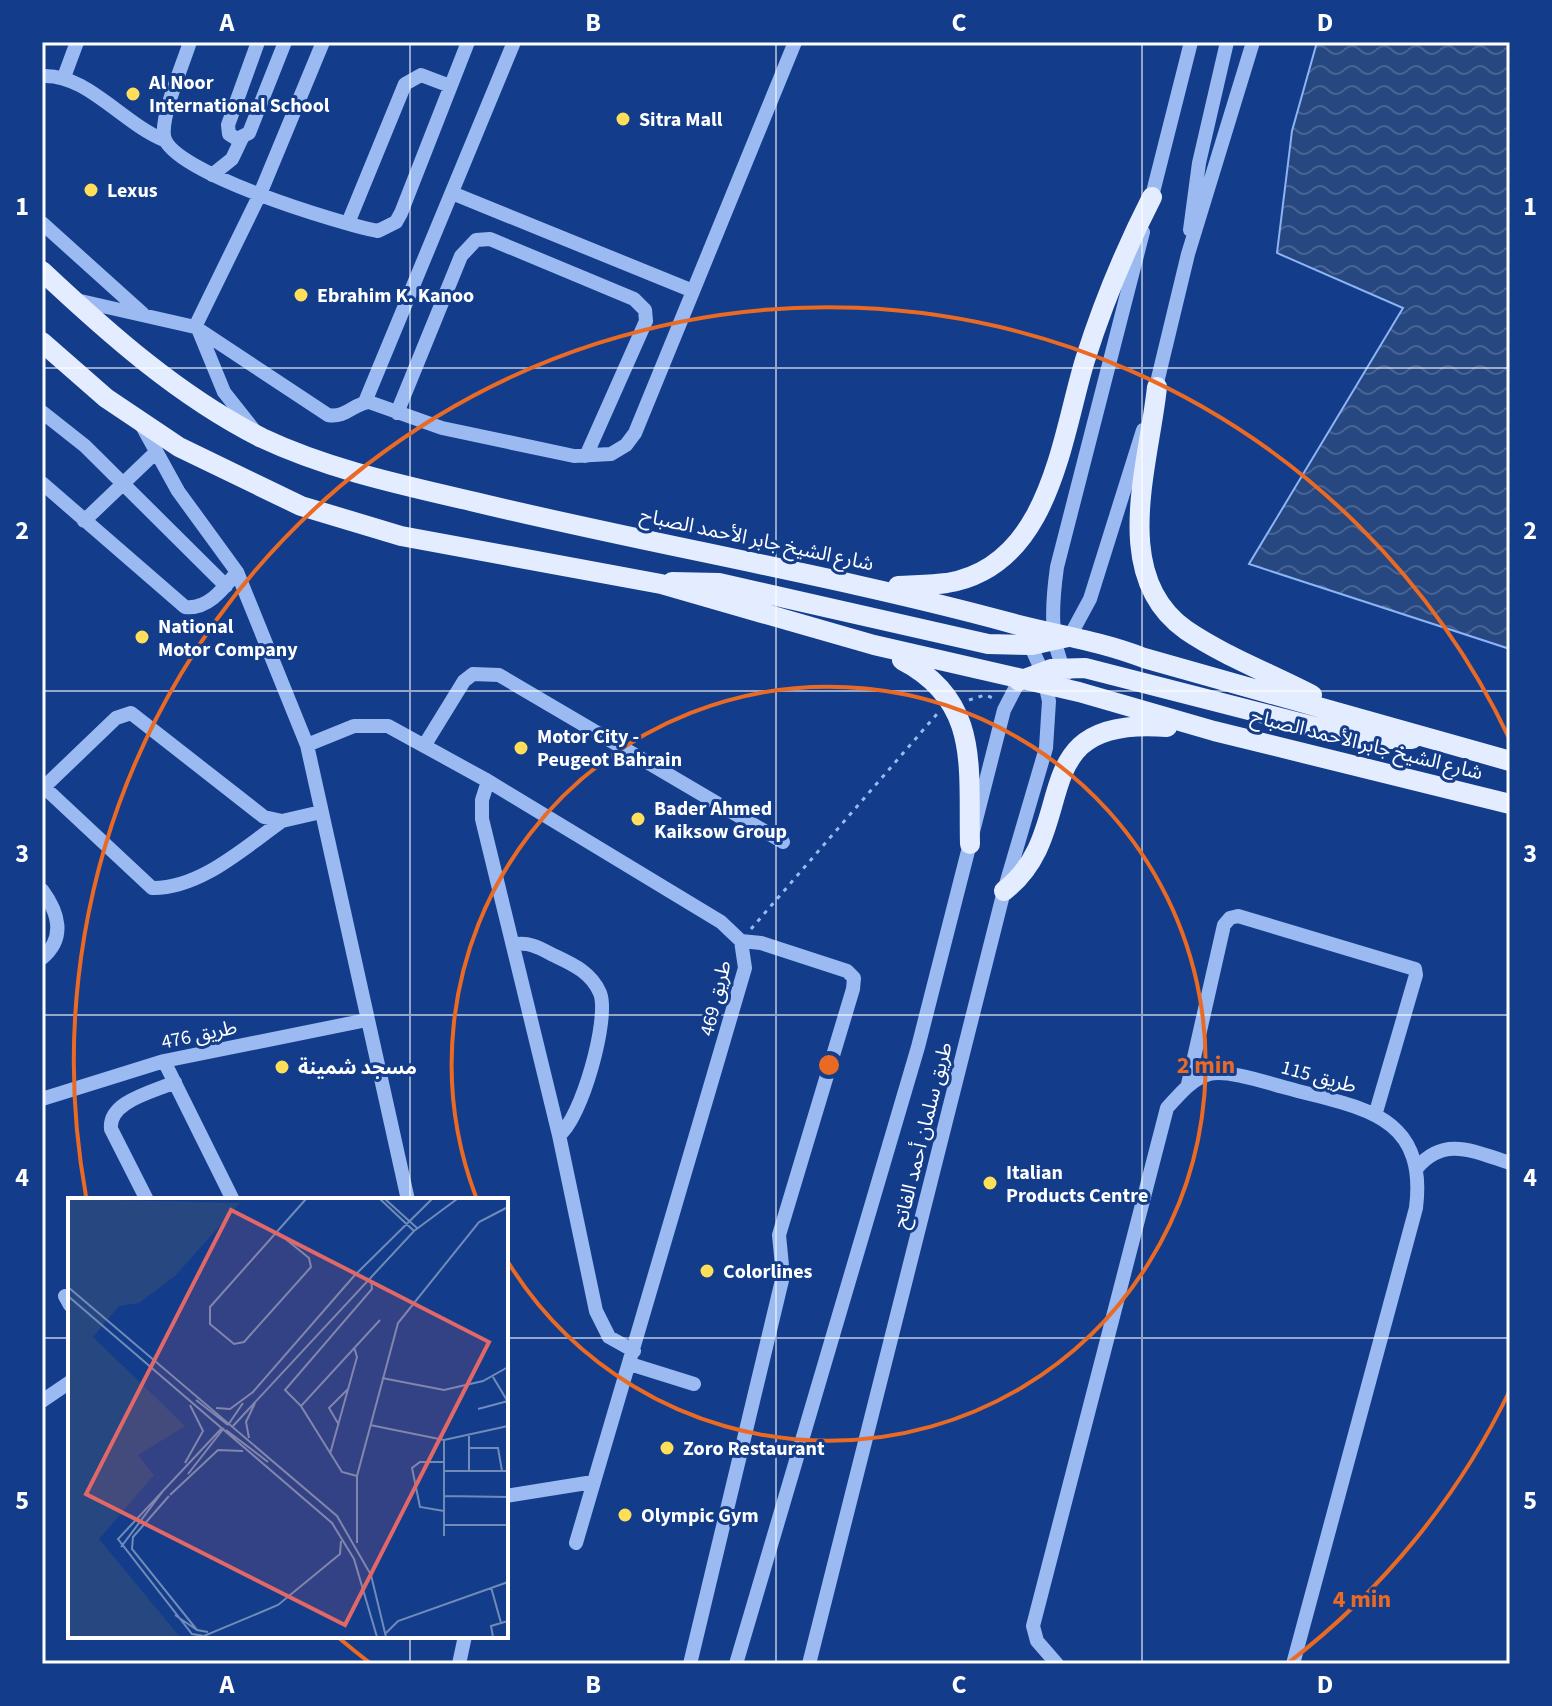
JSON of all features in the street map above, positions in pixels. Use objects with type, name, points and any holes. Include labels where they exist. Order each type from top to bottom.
[{"type":"main road","points":[[870,588],[948,582],[973,575],[990,565],[1032,526],[1062,450],[1085,360],[1114,278],[1152,197]]},
{"type":"main road","name":"شارع الشيخ جابر الأحمد الصباح","points":[[42,271],[71,299],[171,381],[260,436],[311,459],[379,479],[560,523],[945,603],[1510,761]]},
{"type":"main road","name":"شارع الشيخ جابر الأحمد الصباح","points":[[42,342],[106,398],[140,422],[191,453],[301,506],[401,536],[661,584],[874,645],[1019,681],[1050,674],[1079,692],[1214,731],[1510,804]]},
{"type":"main road","points":[[1157,387],[1138,521],[1140,558],[1149,585],[1163,607],[1185,629],[1348,714]]},
{"type":"main road","points":[[661,584],[719,583],[988,644],[1032,645],[1060,636]]},
{"type":"main road","points":[[874,645],[926,673],[953,704],[967,742],[970,844]]},
{"type":"main road","points":[[1050,674],[1097,670],[1362,739],[1424,738]]},
{"type":"main road","points":[[1004,891],[1022,876],[1036,856],[1064,767],[1090,739],[1111,728],[1135,725],[1214,731]]},
{"type":"street","points":[[64,77],[77,42]]},
{"type":"street","points":[[164,140],[164,128],[190,42]]},
{"type":"street","points":[[242,138],[233,137],[228,125],[258,42]]},
{"type":"street","points":[[212,175],[232,159],[242,138],[251,129],[285,42]]},
{"type":"street","points":[[195,327],[260,194],[323,42]]},
{"type":"street","points":[[42,76],[64,77],[90,91],[123,118],[164,140],[175,155],[212,175],[260,194],[378,231],[396,222],[468,42]]},
{"type":"street","points":[[71,299],[195,327],[328,415],[342,416],[365,402],[514,42]]},
{"type":"street","points":[[365,402],[442,428],[586,456],[611,454],[626,445],[635,433],[795,42]]},
{"type":"street","points":[[1050,674],[1060,636],[1054,593],[1063,538],[1191,42]]},
{"type":"street","points":[[1188,254],[1194,185],[1227,42]]},
{"type":"street","points":[[1060,636],[1078,627],[1090,599],[1157,387],[1188,254],[1253,42]]},
{"type":"street","points":[[348,223],[405,84],[421,75],[450,86]]},
{"type":"street","points":[[452,193],[693,291]]},
{"type":"street","points":[[42,223],[143,314]]},
{"type":"street","points":[[397,413],[464,249],[476,240],[490,239],[634,299],[645,310],[644,327],[586,456]]},
{"type":"street","points":[[195,327],[204,339],[224,392],[260,436]]},
{"type":"street","points":[[42,412],[85,446],[226,586]]},
{"type":"street","points":[[140,422],[155,453],[237,572],[307,745],[408,1198]]},
{"type":"street","points":[[84,521],[155,453]]},
{"type":"street","points":[[42,483],[185,607],[196,608],[226,586],[237,572]]},
{"type":"street","name":"طريق سلمان أحمد الفاتح","points":[[809,1664],[1004,891],[1046,748],[1050,674],[1032,645],[1013,623]]},
{"type":"street","points":[[424,746],[464,681],[473,674],[499,675],[783,842]]},
{"type":"street","name":"طريق سلمان أحمد الفاتح","points":[[736,1664],[918,1047],[1006,702],[1019,681]]},
{"type":"street","points":[[282,821],[264,817],[131,713],[116,718],[44,788],[152,888],[163,888],[196,877],[231,858],[282,821],[321,812]]},
{"type":"street","name":"طريق 469","points":[[307,745],[354,726],[388,726],[488,781],[721,922],[741,941],[745,968],[576,1543]]},
{"type":"street","points":[[488,781],[482,800],[482,819],[559,1135],[598,1320],[609,1337],[632,1357],[694,1384]]},
{"type":"street","points":[[42,890],[58,915],[58,933],[51,950],[42,958]]},
{"type":"street","points":[[1057,1664],[1045,1653],[1033,1626],[1167,1108],[1188,1084],[1224,925],[1230,918],[1238,916],[1415,969],[1416,975],[1376,1112]]},
{"type":"street","points":[[690,1664],[783,1276],[779,1235],[854,978],[847,971],[791,952],[741,941]]},
{"type":"street","points":[[513,945],[533,945],[581,969],[594,982],[602,999],[602,1027],[574,1117],[559,1135]]},
{"type":"street","name":"طريق 476","points":[[42,1099],[164,1061],[367,1020]]},
{"type":"street","points":[[164,1061],[232,1198]]},
{"type":"street","name":"طريق 115","points":[[1188,1084],[1212,1073],[1252,1078],[1376,1112],[1405,1143],[1417,1168]]},
{"type":"street","points":[[146,1198],[111,1129],[110,1121],[120,1107],[175,1082]]},
{"type":"street","points":[[1293,1664],[1416,1208],[1417,1168],[1426,1156],[1454,1147],[1510,1163]]},
{"type":"street","points":[[42,1401],[68,1383]]},
{"type":"street","points":[[508,1496],[593,1482]]},
{"type":"street","points":[[459,1664],[465,1638]]},
{"type":"path","points":[[741,941],[942,708],[985,695],[1006,702]]},
{"type":"water","points":[[1317,42],[1510,42],[1510,649],[1249,564],[1403,308],[1277,253],[1292,131]]},
{"type":"place","name":"Al Noor International School","points":[[133,94]]},
{"type":"place","name":"Sitra Mall","points":[[623,119]]},
{"type":"place","name":"Lexus","points":[[91,190]]},
{"type":"place","name":"Ebrahim K. Kanoo","points":[[301,295]]},
{"type":"place","name":"National Motor Company","points":[[142,637]]},
{"type":"place","name":"Motor City - Peugeot Bahrain","points":[[521,748]]},
{"type":"place","name":"Bader Ahmed Kaiksow Group","points":[[638,819]]},
{"type":"place","name":"مسجد شمينة","points":[[282,1067]]},
{"type":"place","name":"Italian Products Centre","points":[[990,1183]]},
{"type":"place","name":"Colorlines","points":[[707,1271]]},
{"type":"place","name":"Zoro Restaurant","points":[[667,1448]]},
{"type":"place","name":"Olympic Gym","points":[[625,1515]]}]
